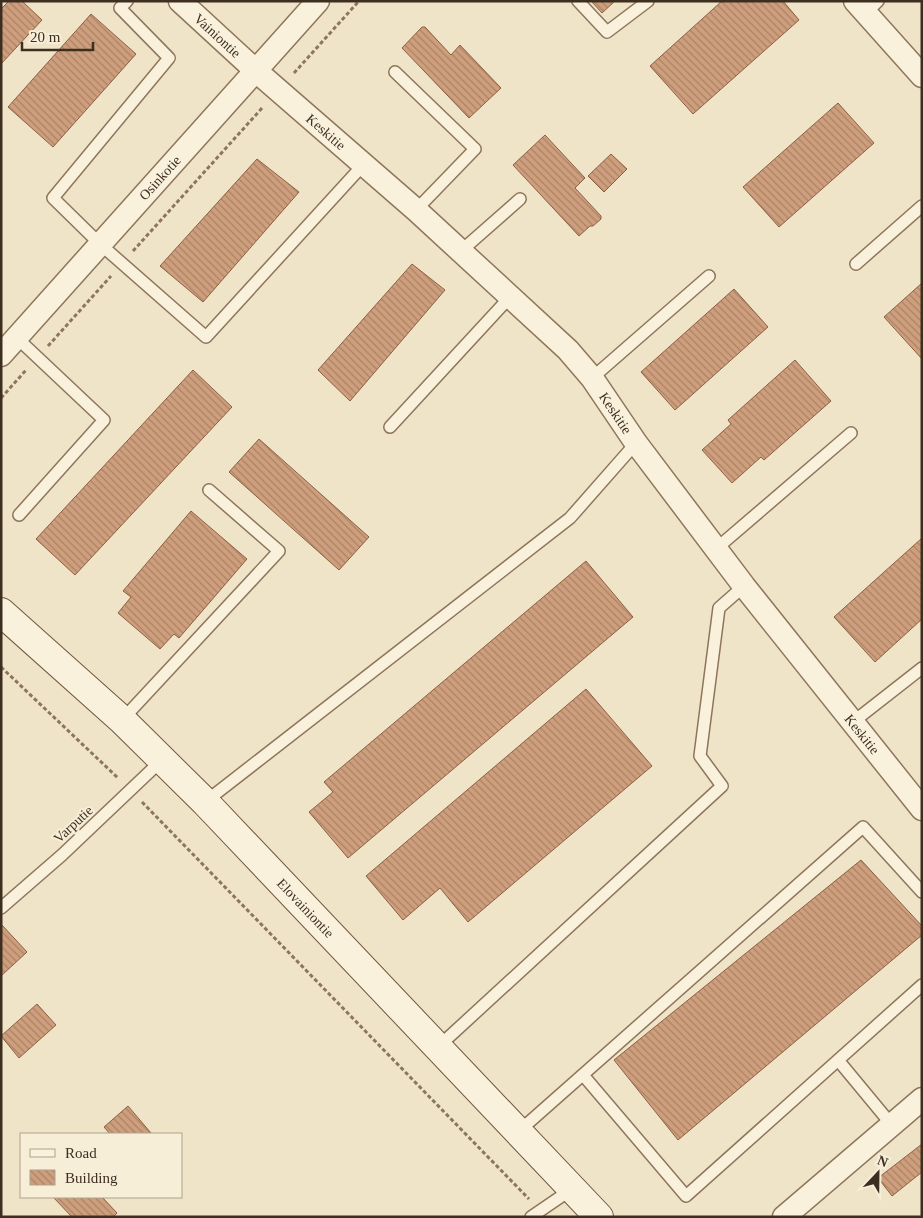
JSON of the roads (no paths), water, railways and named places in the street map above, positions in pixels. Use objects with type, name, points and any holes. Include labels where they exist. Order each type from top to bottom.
[{"type":"main road","name":"Elovainiontie","points":[[1,612],[122,720],[205,802],[599,1217]]},
{"type":"street","name":"Vainiontie","points":[[180,1],[255,70]]},
{"type":"street","name":"Osinkotie","points":[[1,356],[255,70],[312,3]]},
{"type":"street","points":[[866,5],[922,76]]},
{"type":"street","name":"Keskitie","points":[[255,70],[416,210],[568,350],[592,378],[636,443],[744,586],[922,809]]},
{"type":"street","points":[[784,1217],[922,1099]]},
{"type":"lane","points":[[127,1],[120,8],[169,58],[53,198],[100,244],[206,337],[364,164]]},
{"type":"lane","points":[[578,1],[607,32],[648,1]]},
{"type":"lane","points":[[395,72],[475,149],[416,210]]},
{"type":"lane","points":[[461,251],[520,198]]},
{"type":"lane","points":[[856,264],[922,206]]},
{"type":"lane","points":[[592,378],[709,276]]},
{"type":"lane","points":[[390,427],[510,297]]},
{"type":"lane","points":[[17,338],[104,420],[19,515]]},
{"type":"lane","points":[[717,548],[851,433]]},
{"type":"lane","points":[[205,802],[570,518],[636,443]]},
{"type":"lane","points":[[122,720],[279,551],[209,490]]},
{"type":"lane","points":[[438,1047],[722,786],[700,756],[719,608],[744,586]]},
{"type":"lane","points":[[853,722],[922,668]]},
{"type":"lane","name":"Varputie","points":[[1,908],[62,855],[163,760]]},
{"type":"lane","points":[[518,1132],[863,827],[922,892]]},
{"type":"lane","points":[[582,1075],[686,1196],[922,985]]},
{"type":"lane","points":[[838,1060],[892,1124]]},
{"type":"lane","points":[[535,1213],[572,1189]]}]
